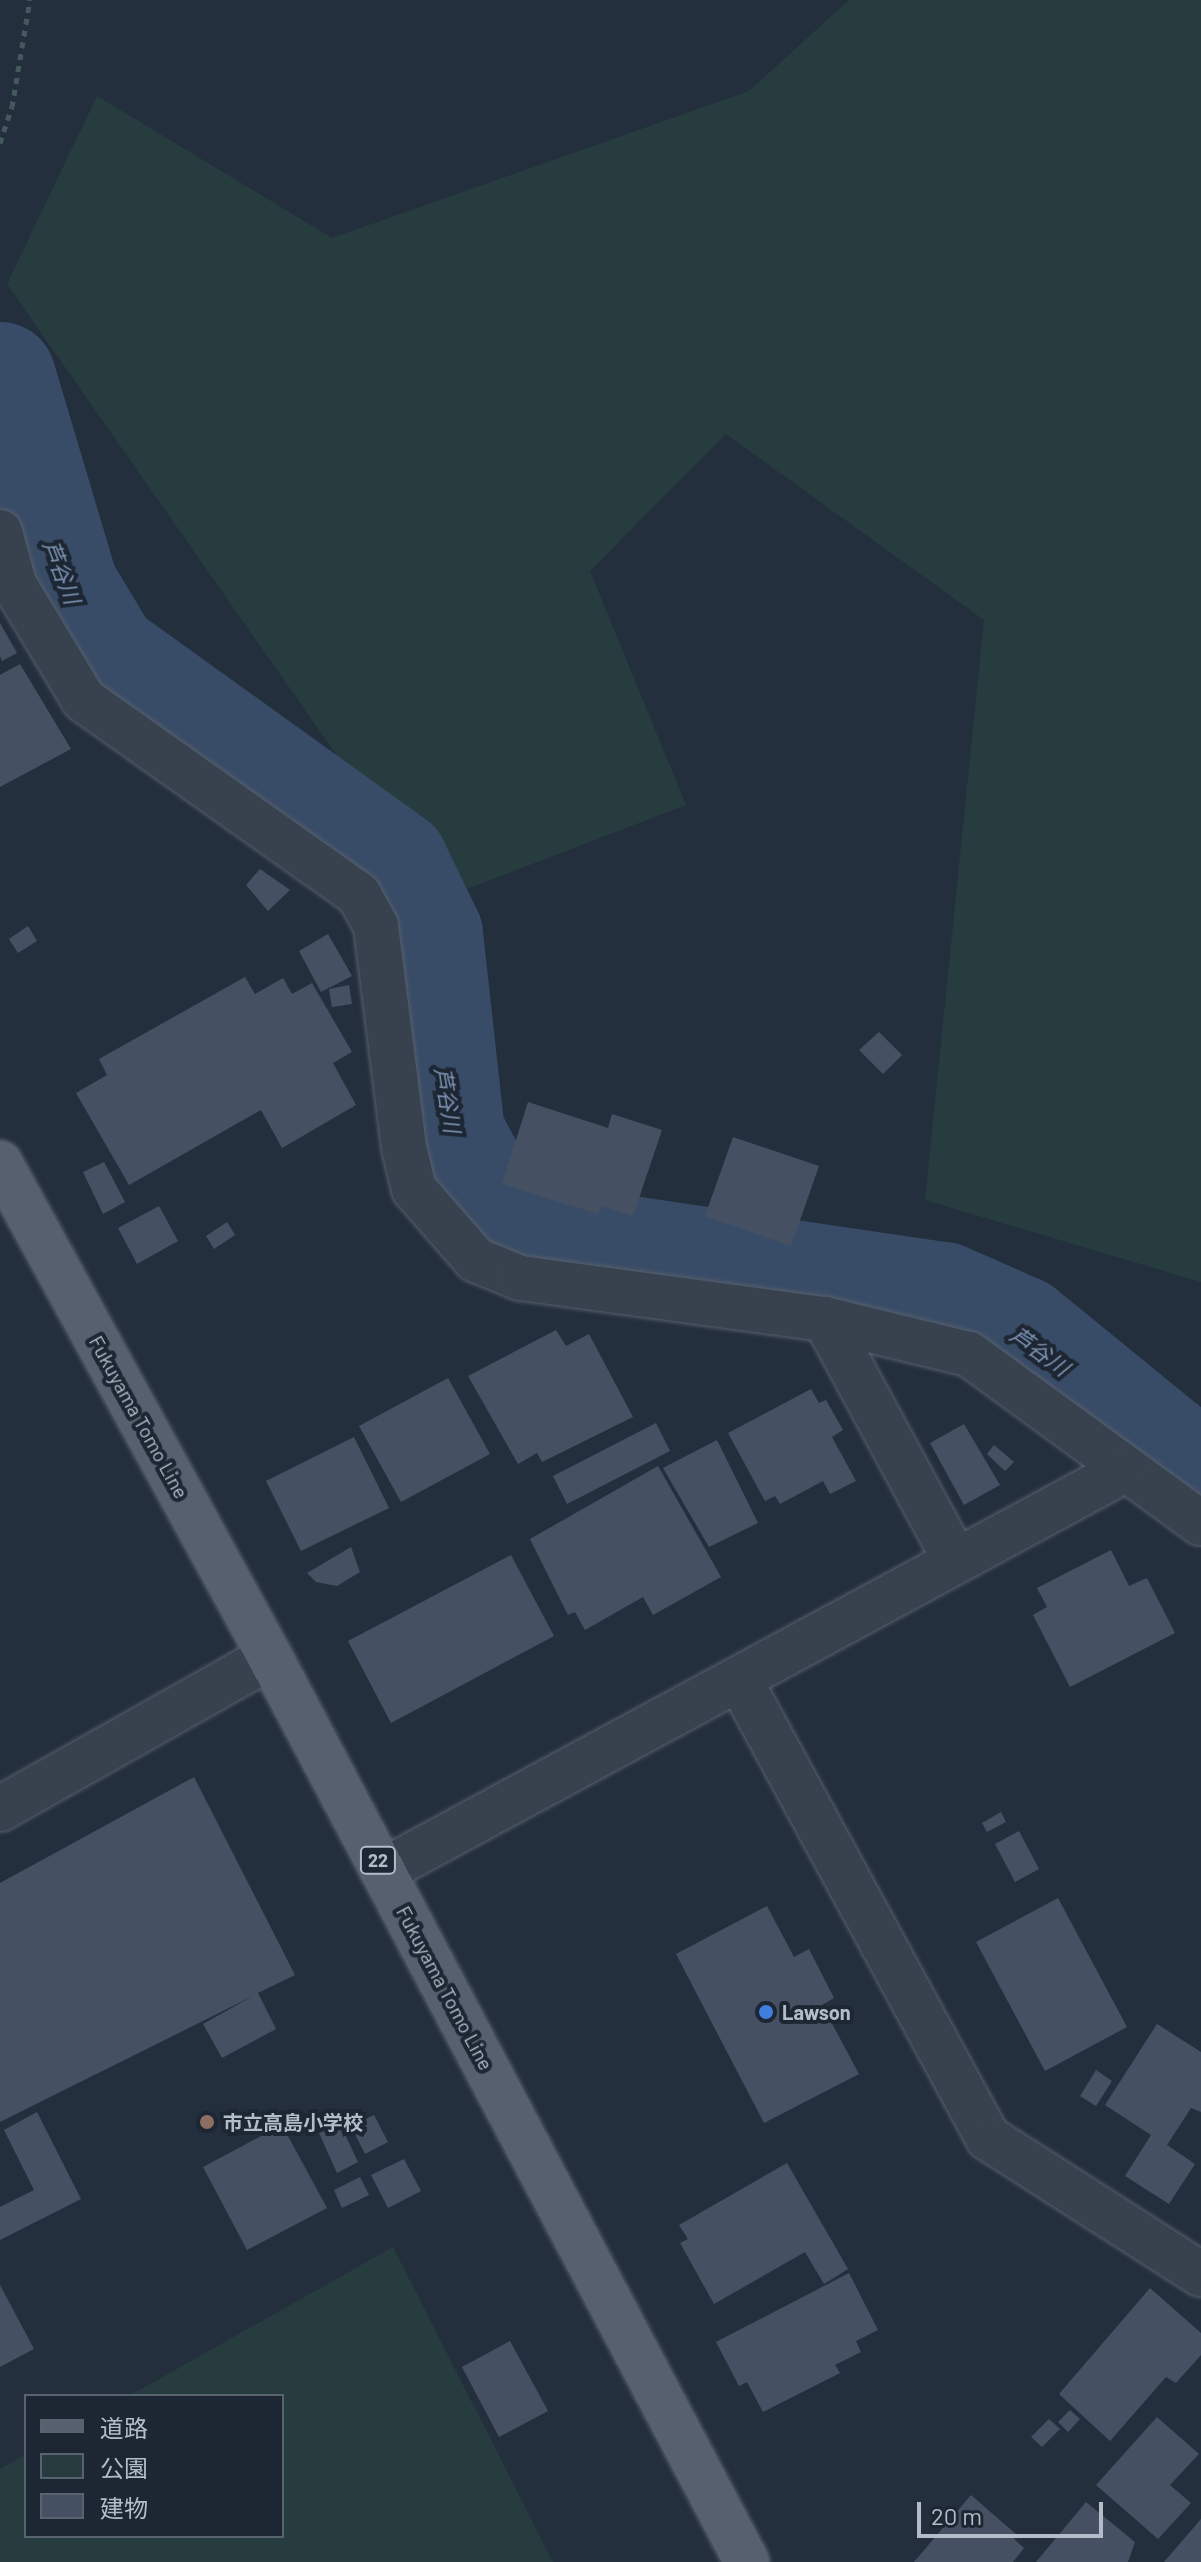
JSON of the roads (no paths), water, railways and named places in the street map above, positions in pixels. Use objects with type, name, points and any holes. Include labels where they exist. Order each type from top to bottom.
[{"type":"main road","name":"Fukuyama Tomo Line","points":[[0,1163],[270,1657],[747,2562]]},
{"type":"street","points":[[0,532],[14,584],[84,700],[359,895],[376,926],[404,1148],[414,1189],[476,1260],[520,1278],[825,1319],[969,1354],[1201,1523]]},
{"type":"street","points":[[825,1319],[956,1561]]},
{"type":"street","points":[[383,1871],[1125,1470]]},
{"type":"street","points":[[0,1809],[270,1657]]},
{"type":"street","points":[[739,1679],[988,2138],[1201,2274]]},
{"type":"waterway","name":"芦谷川","points":[[0,378],[63,589],[104,657],[393,865],[427,935],[449,1134],[490,1210],[535,1238],[943,1298],[1020,1332],[1188,1469],[1201,1474]]},
{"type":"place","name":"Lawson","points":[[766,2012]]},
{"type":"place","name":"市立高島小学校","points":[[207,2122]]}]
